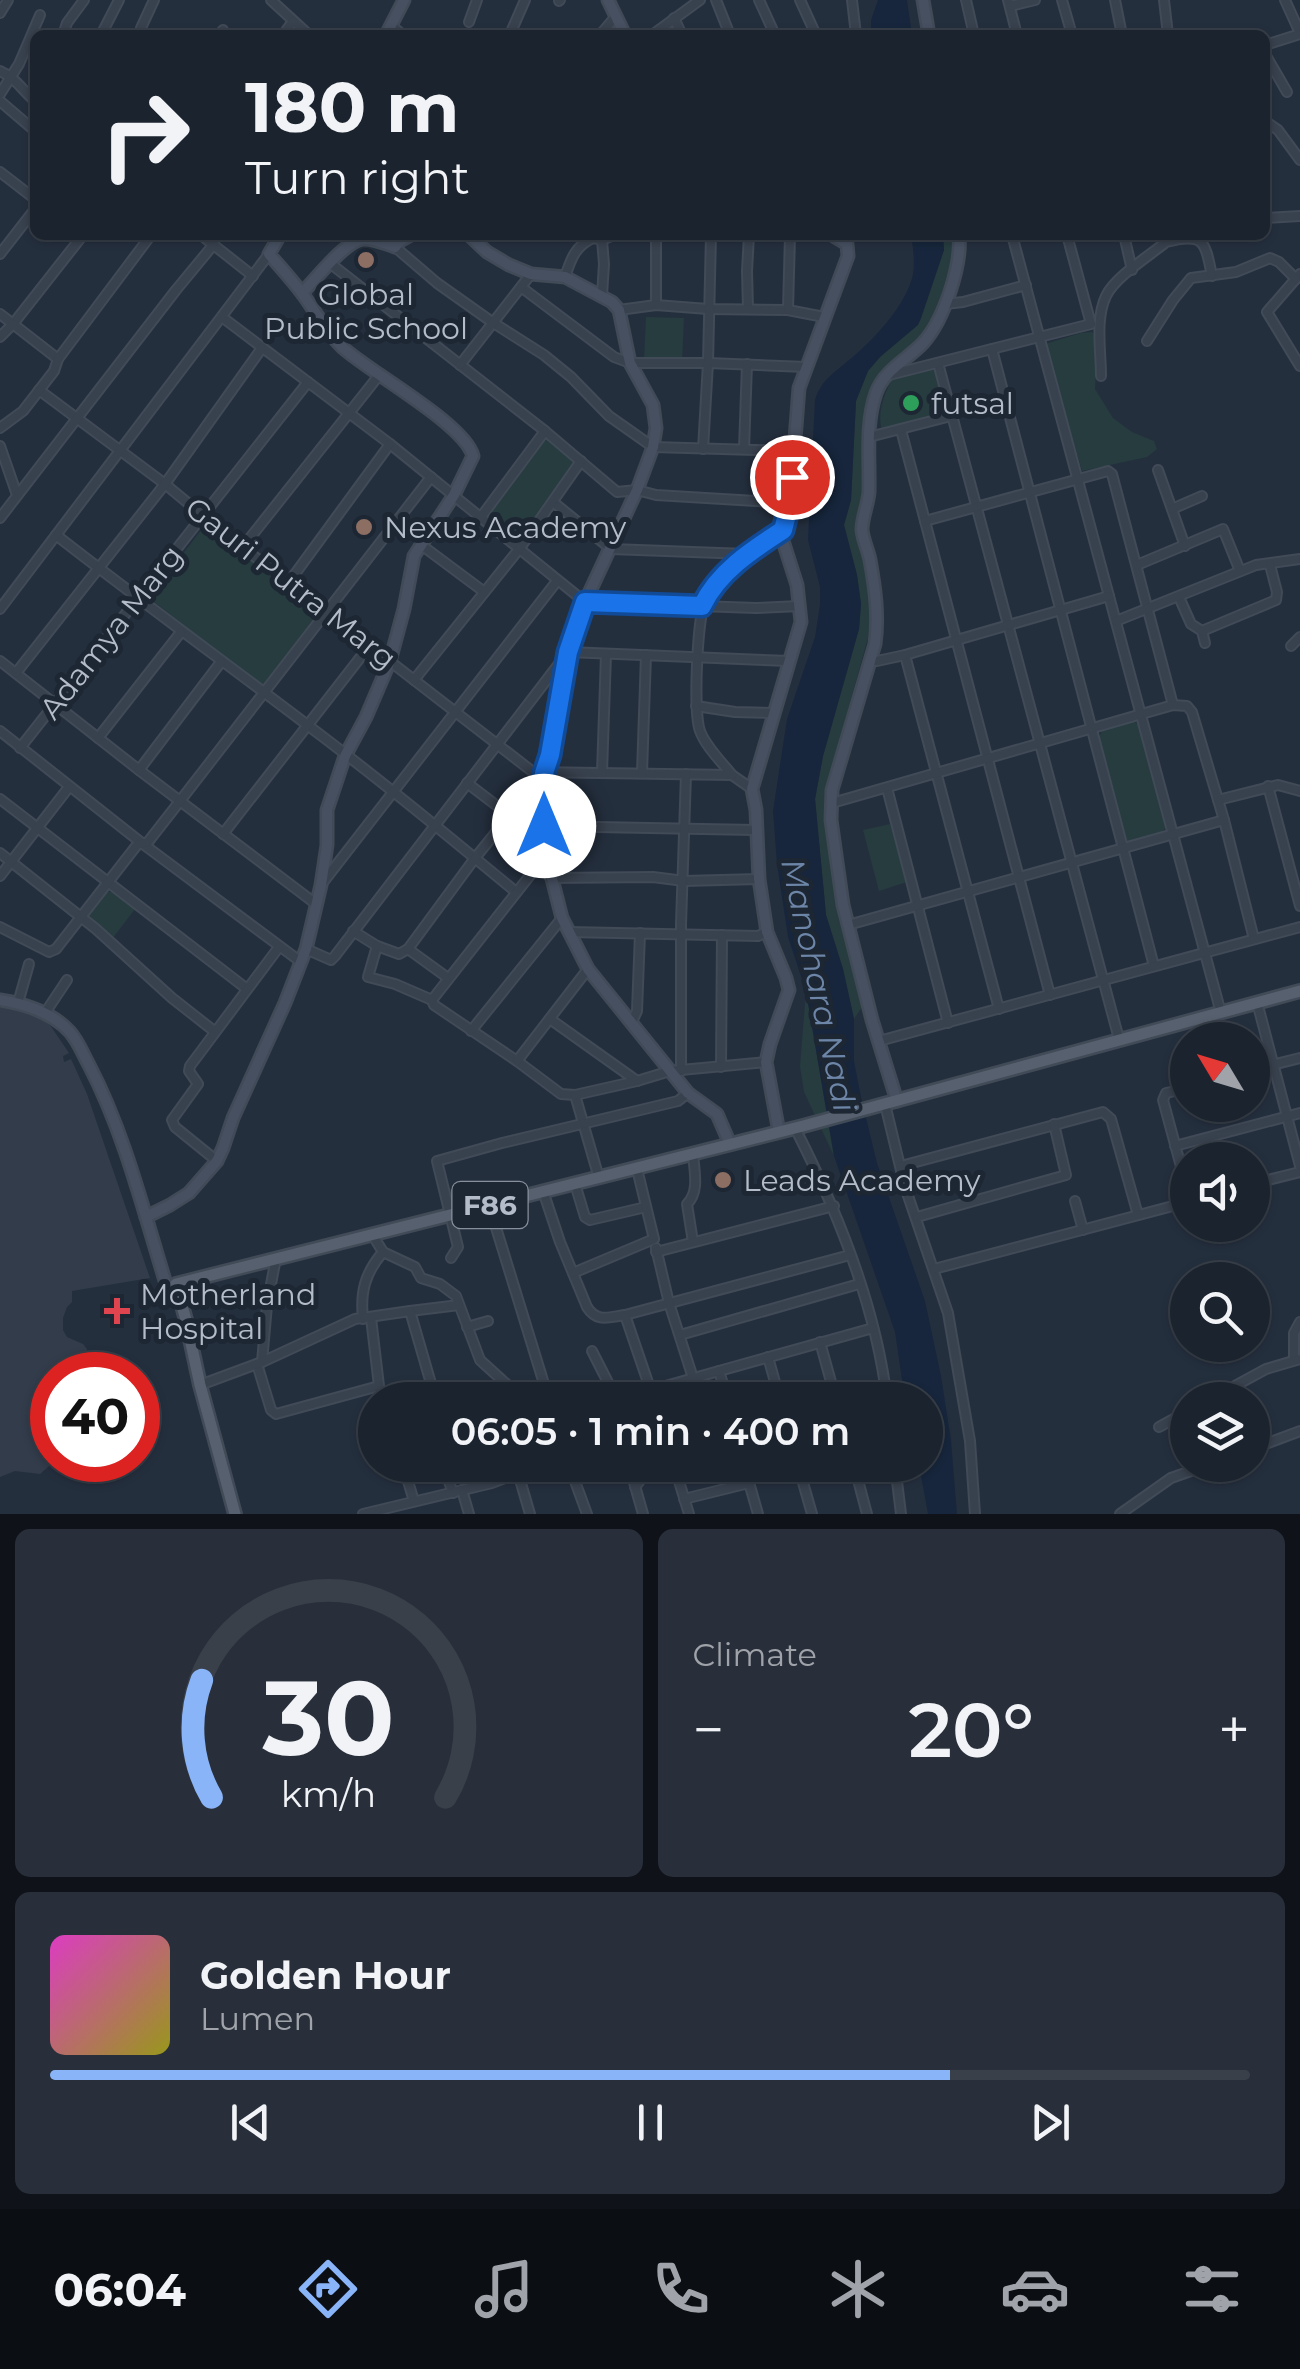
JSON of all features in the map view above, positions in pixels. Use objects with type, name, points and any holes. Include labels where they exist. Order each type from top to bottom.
[{"type":"main road","name":"F86","points":[[176,1284],[780,1132],[1300,991]]},
{"type":"main road","points":[[176,1284],[232,1513]]},
{"type":"street","points":[[0,12],[8,0]]},
{"type":"street","points":[[64,30],[84,0]]},
{"type":"street","points":[[104,30],[119,0]]},
{"type":"street","points":[[141,30],[154,0]]},
{"type":"street","points":[[271,0],[303,30]]},
{"type":"street","points":[[388,30],[404,0]]},
{"type":"street","points":[[468,22],[477,0]]},
{"type":"street","points":[[512,30],[525,0]]},
{"type":"street","points":[[608,0],[622,30]]},
{"type":"street","points":[[658,30],[700,0]]},
{"type":"street","points":[[716,0],[728,30]]},
{"type":"street","points":[[759,0],[772,30]]},
{"type":"street","points":[[800,0],[814,30]]},
{"type":"street","points":[[852,0],[855,30]]},
{"type":"street","points":[[923,0],[928,30]]},
{"type":"street","points":[[966,0],[973,30]]},
{"type":"street","points":[[1015,30],[1009,3],[1036,0]]},
{"type":"street","points":[[1062,0],[1071,30]]},
{"type":"street","points":[[1114,0],[1121,30]]},
{"type":"street","points":[[1164,0],[1167,30]]},
{"type":"street","points":[[1270,43],[1300,33],[1287,1]]},
{"type":"street","points":[[36,30],[40,15]]},
{"type":"street","points":[[604,30],[616,16]]},
{"type":"street","points":[[674,18],[680,30]]},
{"type":"street","points":[[287,30],[293,21]]},
{"type":"street","points":[[30,44],[0,98],[30,126]]},
{"type":"street","points":[[1270,63],[1287,92]]},
{"type":"street","points":[[0,71],[12,77],[30,97]]},
{"type":"street","points":[[1270,82],[1278,78]]},
{"type":"street","points":[[1270,123],[1300,160]]},
{"type":"street","points":[[0,172],[30,195]]},
{"type":"street","points":[[0,254],[30,215]]},
{"type":"street","points":[[1270,218],[1300,216]]},
{"type":"street","points":[[0,236],[8,243]]},
{"type":"street","points":[[0,337],[79,240]]},
{"type":"street","points":[[0,428],[24,411],[147,240]]},
{"type":"street","points":[[208,240],[253,276]]},
{"type":"street","points":[[0,609],[277,240]]},
{"type":"street","points":[[302,293],[356,240]]},
{"type":"street","points":[[374,240],[395,247],[437,283],[544,354],[609,416],[653,447],[794,451]]},
{"type":"street","points":[[395,247],[400,240]]},
{"type":"street","points":[[475,240],[498,259],[532,274],[565,276],[602,295],[619,310],[630,363],[653,405],[653,447],[585,602],[568,652],[544,773],[546,856],[562,918],[588,970],[676,1071],[688,1094],[717,1114],[730,1144]]},
{"type":"street","points":[[565,276],[573,253],[590,240]]},
{"type":"street","points":[[602,240],[602,295]]},
{"type":"street","points":[[656,240],[656,305]]},
{"type":"street","points":[[703,449],[711,240]]},
{"type":"street","points":[[748,240],[748,309]]},
{"type":"street","points":[[788,310],[790,240]]},
{"type":"street","points":[[780,1132],[766,1062],[788,990],[767,932],[758,880],[752,789],[801,622],[797,585],[783,530],[790,503],[799,388],[848,256],[848,244],[841,240]]},
{"type":"street","points":[[959,240],[958,258],[936,325],[925,341],[886,376],[876,395],[869,424],[868,496],[862,525],[877,604],[877,627],[832,790],[831,820],[838,879],[880,1041],[887,1104],[900,1166],[948,1313],[956,1350],[976,1514]]},
{"type":"street","points":[[1013,240],[1221,1013]]},
{"type":"street","points":[[1069,240],[1096,323],[1101,376]]},
{"type":"street","points":[[1125,240],[1132,270]]},
{"type":"street","points":[[1096,323],[1106,296],[1117,282],[1166,242],[1187,240]]},
{"type":"street","points":[[1199,240],[1206,248],[1212,276]]},
{"type":"street","points":[[0,517],[214,244]]},
{"type":"street","points":[[146,1217],[189,1193],[217,1161],[306,949],[321,885],[328,810],[345,756],[390,661],[410,567],[472,461],[470,446],[452,428],[340,345],[269,254]]},
{"type":"street","points":[[1147,341],[1192,278],[1236,272],[1270,258],[1298,277],[1267,312],[1300,366]]},
{"type":"street","points":[[330,264],[617,492],[637,490],[656,495],[790,503]]},
{"type":"street","points":[[460,366],[532,274]]},
{"type":"street","points":[[944,304],[1026,286]]},
{"type":"street","points":[[521,288],[614,357],[630,363],[806,368]]},
{"type":"street","points":[[619,310],[656,305],[788,310],[824,317]]},
{"type":"street","points":[[0,314],[58,359]]},
{"type":"street","points":[[222,318],[390,444],[585,602],[800,606]]},
{"type":"street","points":[[886,376],[1096,323]]},
{"type":"street","points":[[16,673],[164,484],[262,348]]},
{"type":"street","points":[[992,349],[1154,966]]},
{"type":"street","points":[[938,363],[1120,1039]]},
{"type":"street","points":[[744,449],[746,364]]},
{"type":"street","points":[[242,548],[380,374]]},
{"type":"street","name":"Adamya Marg","points":[[20,748],[308,382]]},
{"type":"street","name":"Gauri Putra Marg","points":[[39,390],[533,772],[544,773]]},
{"type":"street","points":[[869,437],[952,416]]},
{"type":"street","points":[[900,430],[1050,996]]},
{"type":"street","points":[[481,517],[545,431]]},
{"type":"street","points":[[289,582],[390,444]]},
{"type":"street","points":[[0,446],[17,495]]},
{"type":"street","points":[[414,680],[520,548],[581,460]]},
{"type":"street","points":[[925,521],[1108,470],[1173,706]]},
{"type":"street","points":[[1158,470],[1184,546]]},
{"type":"street","points":[[0,927],[49,952],[56,948],[137,845],[148,842],[431,477]]},
{"type":"street","points":[[1172,509],[1202,496]]},
{"type":"street","points":[[553,502],[611,549],[747,554]]},
{"type":"street","points":[[1137,565],[1223,529],[1240,571]]},
{"type":"street","points":[[752,789],[732,775],[704,740],[698,726],[702,606],[717,582],[747,554],[783,530]]},
{"type":"street","points":[[56,535],[435,824],[516,892]]},
{"type":"street","points":[[420,544],[484,591]]},
{"type":"street","points":[[1116,621],[1256,565],[1300,559]]},
{"type":"street","points":[[1202,631],[1276,600],[1270,565]]},
{"type":"street","points":[[321,885],[557,581]]},
{"type":"street","points":[[870,658],[877,661],[904,655],[1109,596]]},
{"type":"street","points":[[1180,597],[1206,643]]},
{"type":"street","points":[[98,738],[181,632]]},
{"type":"street","points":[[1291,646],[1300,637]]},
{"type":"street","points":[[223,834],[370,645]]},
{"type":"street","points":[[568,652],[789,661]]},
{"type":"street","points":[[306,949],[331,960],[568,652]]},
{"type":"street","points":[[602,773],[606,654]]},
{"type":"street","points":[[904,655],[999,1009]]},
{"type":"street","points":[[642,773],[646,656]]},
{"type":"street","points":[[0,660],[316,904]]},
{"type":"street","points":[[139,770],[221,662]]},
{"type":"street","points":[[696,706],[774,713]]},
{"type":"street","points":[[832,802],[1173,706],[1187,706],[1224,820],[1254,939]]},
{"type":"street","points":[[0,731],[300,962]]},
{"type":"street","points":[[544,773],[732,775]]},
{"type":"street","points":[[353,931],[399,954],[408,950],[544,773]]},
{"type":"street","points":[[676,1071],[686,774]]},
{"type":"street","points":[[467,783],[509,815]]},
{"type":"street","points":[[1218,800],[1268,786],[1300,791]]},
{"type":"street","points":[[1268,786],[1296,876],[1300,906]]},
{"type":"street","points":[[0,876],[68,787]]},
{"type":"street","points":[[887,788],[948,1022]]},
{"type":"street","points":[[0,800],[247,989]]},
{"type":"street","points":[[848,924],[1224,820]]},
{"type":"street","points":[[544,826],[755,830]]},
{"type":"street","points":[[0,852],[214,1031]]},
{"type":"street","points":[[432,1000],[546,856]]},
{"type":"street","points":[[550,878],[758,880]]},
{"type":"street","points":[[471,1032],[562,918]]},
{"type":"street","points":[[880,1041],[1300,927]]},
{"type":"street","points":[[569,932],[758,936],[767,932]]},
{"type":"street","points":[[632,1024],[637,1011],[640,933]]},
{"type":"street","points":[[721,1067],[722,935]]},
{"type":"street","points":[[377,946],[368,977],[432,1000],[434,1006],[561,1094],[574,1095],[676,1071],[766,1062]]},
{"type":"street","points":[[217,1161],[175,1127],[172,1120],[198,1084],[190,1066],[279,947]]},
{"type":"street","points":[[408,950],[448,978]]},
{"type":"street","points":[[18,1002],[29,964]]},
{"type":"street","points":[[517,1061],[588,970]]},
{"type":"street","points":[[45,1012],[67,980]]},
{"type":"street","points":[[0,1000],[45,1012],[72,1033],[99,1084],[167,1286],[176,1284]]},
{"type":"street","points":[[1257,1002],[1300,1169],[1270,1178]]},
{"type":"street","points":[[550,1019],[637,1081]]},
{"type":"street","points":[[1270,1066],[1300,1058]]},
{"type":"street","points":[[1170,1092],[1163,1100],[1175,1142]]},
{"type":"street","points":[[450,1258],[458,1246],[438,1161],[678,1101],[688,1094]]},
{"type":"street","points":[[574,1095],[599,1178]]},
{"type":"street","points":[[900,1166],[1097,1112],[1108,1114],[1138,1215]]},
{"type":"street","points":[[1191,1142],[1300,1113]]},
{"type":"street","points":[[917,1216],[1066,1174],[1054,1124]]},
{"type":"street","points":[[799,1127],[834,1206],[873,1328],[884,1382]]},
{"type":"street","points":[[693,1153],[696,1191],[687,1204],[693,1242]]},
{"type":"street","points":[[636,1168],[670,1303],[694,1378]]},
{"type":"street","points":[[574,1184],[584,1217],[590,1220],[646,1208]]},
{"type":"street","points":[[543,1192],[591,1314],[600,1319],[850,1255]]},
{"type":"street","points":[[1075,1201],[1083,1230]]},
{"type":"street","points":[[489,1205],[543,1382]]},
{"type":"street","points":[[656,1252],[834,1206]]},
{"type":"street","points":[[934,1269],[1170,1207]]},
{"type":"street","points":[[372,1234],[383,1252],[414,1266],[424,1280],[440,1284],[456,1296],[480,1360],[504,1382]]},
{"type":"street","points":[[573,1273],[654,1239]]},
{"type":"street","points":[[377,1382],[362,1289],[383,1252]]},
{"type":"street","points":[[276,1258],[259,1363],[271,1410],[276,1414],[358,1391]]},
{"type":"street","points":[[680,1335],[859,1284]]},
{"type":"street","points":[[200,1385],[354,1320],[459,1305]]},
{"type":"street","points":[[410,1311],[431,1382]]},
{"type":"street","points":[[625,1314],[648,1382]]},
{"type":"street","points":[[467,1327],[488,1321]]},
{"type":"street","points":[[1242,1382],[1297,1359],[1292,1341],[1300,1322]]},
{"type":"street","points":[[680,1382],[873,1328]]},
{"type":"street","points":[[820,1342],[831,1382]]},
{"type":"street","points":[[592,1351],[608,1382]]},
{"type":"street","points":[[768,1357],[775,1382]]},
{"type":"street","points":[[719,1371],[722,1382]]},
{"type":"street","points":[[1159,1427],[1170,1421]]},
{"type":"street","points":[[1270,1442],[1300,1430]]},
{"type":"street","points":[[1126,1512],[1170,1479]]},
{"type":"street","points":[[408,1482],[414,1501]]},
{"type":"street","points":[[452,1482],[469,1514]]},
{"type":"street","points":[[363,1514],[495,1482]]},
{"type":"street","points":[[521,1482],[530,1514]]},
{"type":"street","points":[[576,1482],[588,1514]]},
{"type":"street","points":[[634,1482],[643,1514]]},
{"type":"street","points":[[635,1486],[638,1482]]},
{"type":"street","points":[[679,1482],[689,1514]]},
{"type":"street","points":[[803,1482],[812,1514]]},
{"type":"street","points":[[859,1482],[867,1514]]},
{"type":"street","points":[[896,1482],[901,1514]]},
{"type":"street","points":[[684,1499],[749,1483],[758,1514]]},
{"type":"shaded area","points":[[0,1004],[36,1015],[50,1025],[69,1053],[63,1056],[64,1062],[71,1059],[87,1094],[150,1278],[72,1291],[63,1330],[67,1337],[83,1344],[86,1352],[30,1352],[30,1473],[15,1471],[0,1477]]},
{"type":"green space","points":[[943,240],[954,240],[953,260],[931,324],[876,379],[865,421],[863,499],[855,529],[868,579],[871,627],[826,805],[839,919],[864,1004],[854,1019],[826,915],[815,799],[823,756],[859,629],[857,575],[844,525],[851,500],[856,401],[868,371],[918,324],[944,250]]},
{"type":"green space","points":[[646,317],[684,318],[682,362],[644,361]]},
{"type":"green space","points":[[1092,332],[1098,338],[1095,389],[1113,418],[1154,441],[1157,449],[1147,457],[1082,471],[1045,346]]},
{"type":"green space","points":[[936,370],[948,414],[882,431],[882,405],[892,380]]},
{"type":"green space","points":[[549,439],[576,458],[577,463],[515,542],[487,516]]},
{"type":"green space","points":[[205,525],[321,615],[265,688],[149,598]]},
{"type":"green space","points":[[1134,722],[1140,725],[1167,825],[1163,832],[1128,842],[1098,739],[1102,731]]},
{"type":"green space","points":[[890,824],[907,882],[879,891],[863,830]]},
{"type":"green space","points":[[104,892],[112,892],[135,909],[112,939],[89,916]]},
{"type":"green space","points":[[806,991],[834,1156],[804,1092],[800,1066]]},
{"type":"water","points":[[878,0],[907,0],[911,30],[871,30]]},
{"type":"water","name":"Manohara Nadi","points":[[912,240],[943,240],[944,250],[918,325],[868,371],[856,401],[851,500],[844,525],[857,575],[859,629],[823,756],[815,799],[826,915],[854,1019],[854,1061],[861,1097],[877,1163],[925,1301],[942,1382],[902,1382],[895,1332],[834,1156],[806,991],[788,937],[773,811],[787,719],[815,637],[820,605],[820,587],[808,540],[815,400],[824,382],[878,332],[896,309],[910,286],[914,269]]},
{"type":"water","points":[[943,1389],[957,1514],[928,1514],[922,1482],[943,1482]]},
{"type":"place","name":"Global Public School","points":[[366,260]]},
{"type":"place","name":"futsal","points":[[911,403]]},
{"type":"place","name":"Nexus Academy","points":[[364,527]]},
{"type":"place","name":"Leads Academy","points":[[723,1180]]},
{"type":"place","name":"Motherland Hospital","points":[[117,1311]]},
{"type":"route","points":[[544,826],[544,773],[568,652],[585,602],[702,606],[717,582],[747,554],[783,530],[792,477]]}]
